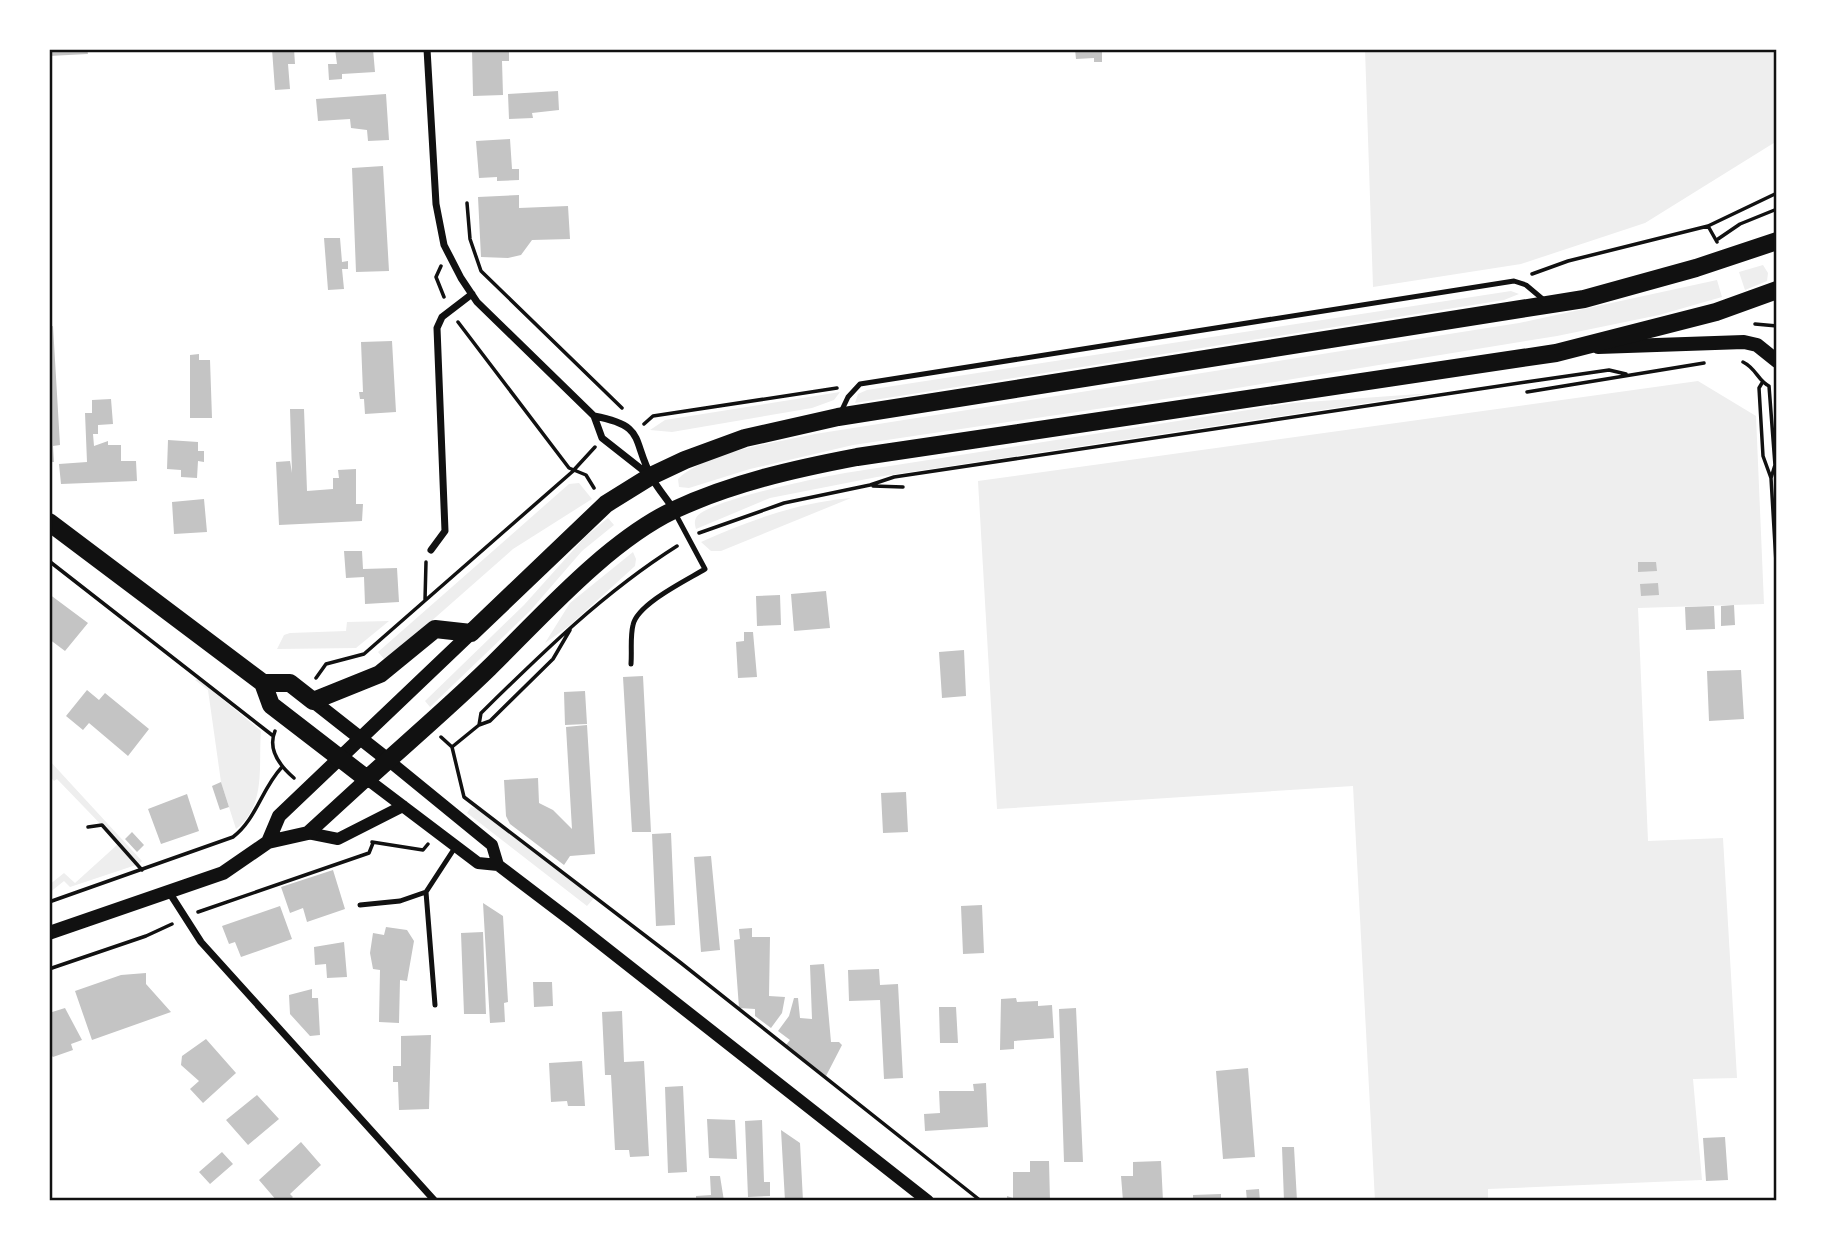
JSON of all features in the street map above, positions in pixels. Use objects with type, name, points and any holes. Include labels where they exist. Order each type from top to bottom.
[{"type":"main road","points":[[268,842],[279,816],[606,504],[651,476],[685,460],[745,438],[838,417],[1584,299],[1696,268],[1777,241]]},
{"type":"main road","points":[[1582,348],[1716,312],[1777,290]]},
{"type":"main road","points":[[49,933],[223,873],[268,842],[308,833],[440,716],[551,607],[630,536],[674,510],[761,478],[857,457],[1582,348],[1744,342],[1757,345],[1777,360]]},
{"type":"main road","points":[[49,522],[263,683],[271,705],[367,779]]},
{"type":"main road","points":[[313,701],[380,674],[435,629],[471,633]]},
{"type":"main road","points":[[263,683],[290,683],[388,760]]},
{"type":"street","points":[[427,49],[436,204],[444,245],[472,294],[594,416],[602,438],[651,476]]},
{"type":"street","points":[[431,550],[444,531],[437,328],[450,310],[472,294]]},
{"type":"street","points":[[594,416],[619,421],[635,433],[651,476],[674,510]]},
{"type":"street","points":[[388,760],[492,845],[498,865]]},
{"type":"street","points":[[367,779],[478,863],[498,865],[929,1201]]},
{"type":"street","points":[[308,833],[338,839],[403,806]]},
{"type":"street","points":[[168,892],[201,942],[435,1201]]},
{"type":"lane","points":[[838,417],[848,397],[860,384],[1514,281],[1526,285],[1549,304]]},
{"type":"lane","points":[[631,664],[636,616],[651,603],[705,569],[674,510]]},
{"type":"lane","points":[[435,1005],[426,892],[456,846]]},
{"type":"lane","points":[[360,905],[400,901],[426,892]]},
{"type":"path","points":[[1514,281],[1568,261],[1708,226],[1777,192]]},
{"type":"path","points":[[467,203],[471,247],[481,271],[626,412],[619,421]]},
{"type":"path","points":[[1708,226],[1716,240],[1740,224],[1777,209]]},
{"type":"path","points":[[451,258],[437,270],[436,277],[450,310],[558,454],[574,470],[586,475],[598,494]]},
{"type":"path","points":[[1738,361],[1752,367],[1762,383],[1769,386],[1775,465],[1771,478]]},
{"type":"path","points":[[1527,392],[1597,383],[1626,374],[1709,362]]},
{"type":"path","points":[[698,534],[784,503],[870,485],[894,477],[1609,370],[1626,374]]},
{"type":"path","points":[[1762,383],[1759,388],[1763,456],[1771,478],[1777,579]]},
{"type":"path","points":[[635,433],[653,416],[860,384]]},
{"type":"path","points":[[318,676],[326,664],[364,654],[574,470],[602,438]]},
{"type":"path","points":[[870,485],[903,487]]},
{"type":"path","points":[[479,725],[481,713],[571,628],[650,564],[683,543]]},
{"type":"path","points":[[425,600],[425,564],[431,550]]},
{"type":"path","points":[[644,555],[650,564]]},
{"type":"path","points":[[49,561],[272,735],[272,750],[282,767],[293,778]]},
{"type":"path","points":[[452,747],[479,725],[490,721],[553,659],[571,628]]},
{"type":"path","points":[[445,741],[452,747],[464,797],[671,955],[981,1201]]},
{"type":"path","points":[[49,902],[233,837],[244,829],[270,780],[282,767]]},
{"type":"path","points":[[88,827],[102,825],[142,870]]},
{"type":"path","points":[[365,840],[423,850],[428,844]]},
{"type":"path","points":[[49,969],[146,936],[184,917],[369,853],[374,842]]},
{"type":"shaded area","points":[[1365,49],[1777,49],[1777,141],[1645,223],[1521,264],[1373,287]]},
{"type":"shaded area","points":[[1763,265],[1768,273],[1767,281],[1745,290],[1739,272]]},
{"type":"shaded area","points":[[1717,280],[1722,297],[1659,315],[1557,336],[1225,390],[853,445],[750,469],[689,488],[679,487],[678,479],[706,461],[743,449],[815,434],[1519,323]]},
{"type":"shaded area","points":[[1511,291],[1519,294],[1504,300],[855,403],[858,394],[867,390]]},
{"type":"shaded area","points":[[1698,381],[1756,416],[1764,604],[1638,608],[1648,841],[1723,838],[1737,1078],[1693,1079],[1702,1180],[1488,1189],[1488,1201],[1375,1201],[1353,786],[997,809],[978,481]]},
{"type":"shaded area","points":[[840,392],[834,400],[812,408],[672,432],[650,430],[665,420]]},
{"type":"shaded area","points":[[1433,393],[877,477],[770,498],[696,529],[695,525],[696,518],[704,511],[719,504],[845,473],[1293,403]]},
{"type":"shaded area","points":[[579,483],[592,499],[513,549],[386,661],[378,652],[569,484]]},
{"type":"shaded area","points":[[851,498],[721,551],[711,551],[701,542],[774,514]]},
{"type":"shaded area","points":[[608,518],[614,525],[582,551],[530,611],[430,707],[425,701],[524,605],[585,537]]},
{"type":"shaded area","points":[[633,552],[635,566],[569,626],[545,643],[570,603]]},
{"type":"shaded area","points":[[389,621],[356,648],[277,649],[284,635],[290,633],[346,631],[347,622]]},
{"type":"shaded area","points":[[198,679],[261,731],[257,796],[246,819],[236,829],[221,782],[208,690],[195,680]]},
{"type":"shaded area","points":[[49,760],[142,861],[139,864],[57,779],[54,781],[49,775]]},
{"type":"shaded area","points":[[471,807],[478,809],[594,898],[587,906],[467,813]]},
{"type":"shaded area","points":[[117,845],[136,865],[70,887],[64,881],[49,893],[49,885],[64,873],[75,883]]},
{"type":"building","points":[[49,49],[87,49],[88,54],[49,56]]},
{"type":"building","points":[[272,49],[294,49],[295,64],[288,64],[290,89],[275,90]]},
{"type":"building","points":[[335,49],[373,49],[375,72],[342,74],[342,79],[329,80],[328,64],[337,64]]},
{"type":"building","points":[[472,49],[509,49],[509,61],[502,61],[503,95],[473,96]]},
{"type":"building","points":[[1075,49],[1102,49],[1102,62],[1094,62],[1094,58],[1076,59]]},
{"type":"building","points":[[558,91],[559,110],[532,113],[533,118],[509,119],[508,94]]},
{"type":"building","points":[[386,94],[389,140],[368,141],[367,130],[351,128],[350,119],[318,121],[316,99]]},
{"type":"building","points":[[510,139],[512,169],[519,169],[519,180],[479,178],[476,141]]},
{"type":"building","points":[[383,166],[389,271],[356,272],[352,168]]},
{"type":"building","points":[[519,195],[519,208],[568,206],[570,239],[532,240],[521,255],[508,258],[481,257],[478,197]]},
{"type":"building","points":[[324,238],[340,238],[342,262],[348,261],[348,269],[342,269],[344,289],[328,290]]},
{"type":"building","points":[[53,326],[60,445],[53,446],[54,462],[49,462],[49,327]]},
{"type":"building","points":[[392,341],[396,412],[365,414],[364,399],[360,399],[359,392],[363,392],[361,342]]},
{"type":"building","points":[[199,354],[199,360],[210,360],[212,418],[190,418],[190,355]]},
{"type":"building","points":[[111,399],[113,424],[98,425],[98,434],[93,434],[94,446],[108,441],[108,445],[121,445],[121,461],[136,461],[137,481],[61,484],[59,464],[87,462],[85,413],[92,413],[92,400]]},
{"type":"building","points":[[290,409],[304,409],[307,491],[333,489],[333,478],[339,478],[338,470],[356,469],[356,504],[363,504],[362,521],[279,525],[276,462],[290,461],[292,473]]},
{"type":"building","points":[[168,440],[198,442],[198,451],[204,451],[204,462],[198,461],[197,478],[181,477],[181,470],[167,469]]},
{"type":"building","points":[[204,499],[207,532],[174,534],[172,502]]},
{"type":"building","points":[[344,551],[362,551],[363,569],[397,568],[399,602],[365,604],[364,577],[346,578]]},
{"type":"building","points":[[1638,562],[1656,562],[1657,571],[1638,572]]},
{"type":"building","points":[[1658,583],[1659,595],[1641,596],[1640,584]]},
{"type":"building","points":[[826,591],[830,628],[794,631],[791,594]]},
{"type":"building","points":[[49,594],[88,623],[65,651],[49,639]]},
{"type":"building","points":[[780,595],[781,625],[757,626],[756,596]]},
{"type":"building","points":[[1734,605],[1735,625],[1721,626],[1721,606]]},
{"type":"building","points":[[1714,606],[1715,629],[1686,630],[1685,607]]},
{"type":"building","points":[[744,632],[753,632],[757,677],[738,678],[736,642],[744,641]]},
{"type":"building","points":[[964,650],[966,696],[942,698],[939,652]]},
{"type":"building","points":[[1741,670],[1744,719],[1709,721],[1707,671]]},
{"type":"building","points":[[643,676],[651,832],[632,832],[623,677]]},
{"type":"building","points":[[87,690],[99,700],[105,693],[149,729],[128,756],[89,723],[83,730],[66,716]]},
{"type":"building","points":[[585,691],[587,724],[565,725],[564,692]]},
{"type":"building","points":[[587,725],[595,854],[570,856],[564,865],[510,824],[506,816],[504,780],[538,778],[539,803],[553,810],[572,829],[566,727]]},
{"type":"building","points":[[221,782],[229,807],[220,810],[212,786]]},
{"type":"building","points":[[906,792],[908,832],[883,833],[881,793]]},
{"type":"building","points":[[187,794],[199,831],[161,844],[148,809]]},
{"type":"building","points":[[132,832],[144,845],[137,852],[125,839]]},
{"type":"building","points":[[671,833],[675,925],[656,926],[652,834]]},
{"type":"building","points":[[711,856],[720,950],[701,952],[694,857]]},
{"type":"building","points":[[333,870],[345,909],[307,922],[303,908],[290,913],[281,887]]},
{"type":"building","points":[[483,903],[503,916],[508,1002],[504,1003],[505,1022],[490,1023]]},
{"type":"building","points":[[982,905],[984,953],[963,954],[961,906]]},
{"type":"building","points":[[280,906],[292,939],[241,957],[235,942],[229,944],[222,926]]},
{"type":"building","points":[[386,927],[407,930],[414,941],[407,981],[400,980],[399,1023],[379,1022],[380,970],[373,969],[370,953],[373,933],[384,935]]},
{"type":"building","points":[[752,928],[752,937],[770,937],[769,996],[785,997],[782,1013],[771,1028],[755,1016],[755,1009],[739,1008],[734,940],[740,939],[739,929]]},
{"type":"building","points":[[483,932],[486,1014],[464,1014],[461,933]]},
{"type":"building","points":[[344,942],[347,977],[327,978],[326,964],[315,965],[314,947]]},
{"type":"building","points":[[824,964],[831,1042],[839,1042],[842,1045],[826,1076],[786,1045],[790,1040],[778,1031],[789,1016],[794,998],[798,998],[800,1018],[812,1019],[810,965]]},
{"type":"building","points":[[879,969],[880,985],[898,984],[903,1078],[884,1079],[880,1000],[849,1001],[848,970]]},
{"type":"building","points":[[146,973],[146,984],[171,1012],[92,1040],[75,991],[121,975]]},
{"type":"building","points":[[533,982],[552,982],[553,1006],[534,1007]]},
{"type":"building","points":[[312,989],[312,998],[318,998],[320,1035],[310,1036],[290,1014],[289,995]]},
{"type":"building","points":[[1016,998],[1017,1002],[1038,1001],[1038,1006],[1052,1005],[1054,1038],[1014,1041],[1014,1049],[1000,1050],[1001,999]]},
{"type":"building","points":[[939,1007],[956,1007],[958,1043],[940,1043]]},
{"type":"building","points":[[65,1008],[82,1040],[71,1044],[73,1050],[53,1057],[49,1053],[49,1013]]},
{"type":"building","points":[[1076,1008],[1083,1162],[1064,1162],[1059,1009]]},
{"type":"building","points":[[622,1011],[624,1062],[644,1061],[649,1156],[630,1157],[629,1150],[615,1150],[611,1075],[605,1075],[602,1012]]},
{"type":"building","points":[[431,1035],[429,1109],[399,1110],[398,1082],[393,1082],[393,1066],[401,1066],[401,1036]]},
{"type":"building","points":[[206,1039],[236,1073],[203,1103],[190,1089],[199,1081],[181,1065],[182,1056]]},
{"type":"building","points":[[582,1061],[585,1106],[568,1106],[567,1101],[551,1102],[549,1063]]},
{"type":"building","points":[[1248,1068],[1255,1157],[1223,1159],[1216,1071]]},
{"type":"building","points":[[986,1083],[988,1127],[925,1131],[924,1114],[940,1113],[939,1091],[974,1091],[973,1084]]},
{"type":"building","points":[[683,1086],[687,1172],[668,1173],[665,1087]]},
{"type":"building","points":[[257,1095],[279,1119],[248,1145],[226,1120]]},
{"type":"building","points":[[707,1119],[735,1120],[737,1159],[709,1158]]},
{"type":"building","points":[[762,1120],[764,1182],[770,1182],[770,1196],[748,1197],[745,1121]]},
{"type":"building","points":[[781,1130],[800,1143],[803,1201],[785,1201]]},
{"type":"building","points":[[1725,1137],[1728,1180],[1706,1181],[1703,1138]]},
{"type":"building","points":[[301,1142],[321,1165],[290,1194],[293,1197],[289,1201],[277,1201],[259,1180]]},
{"type":"building","points":[[1282,1147],[1294,1147],[1297,1201],[1284,1201]]},
{"type":"building","points":[[222,1152],[233,1164],[210,1184],[199,1172]]},
{"type":"building","points":[[1030,1161],[1049,1161],[1050,1201],[1007,1201],[1007,1196],[1013,1198],[1013,1172],[1030,1172]]},
{"type":"building","points":[[1161,1161],[1163,1201],[1123,1201],[1121,1176],[1133,1176],[1133,1162]]},
{"type":"building","points":[[710,1176],[720,1176],[724,1201],[696,1201],[696,1196],[711,1195]]},
{"type":"building","points":[[1259,1189],[1260,1201],[1247,1201],[1246,1190]]},
{"type":"building","points":[[1221,1194],[1221,1201],[1193,1201],[1193,1195]]}]
